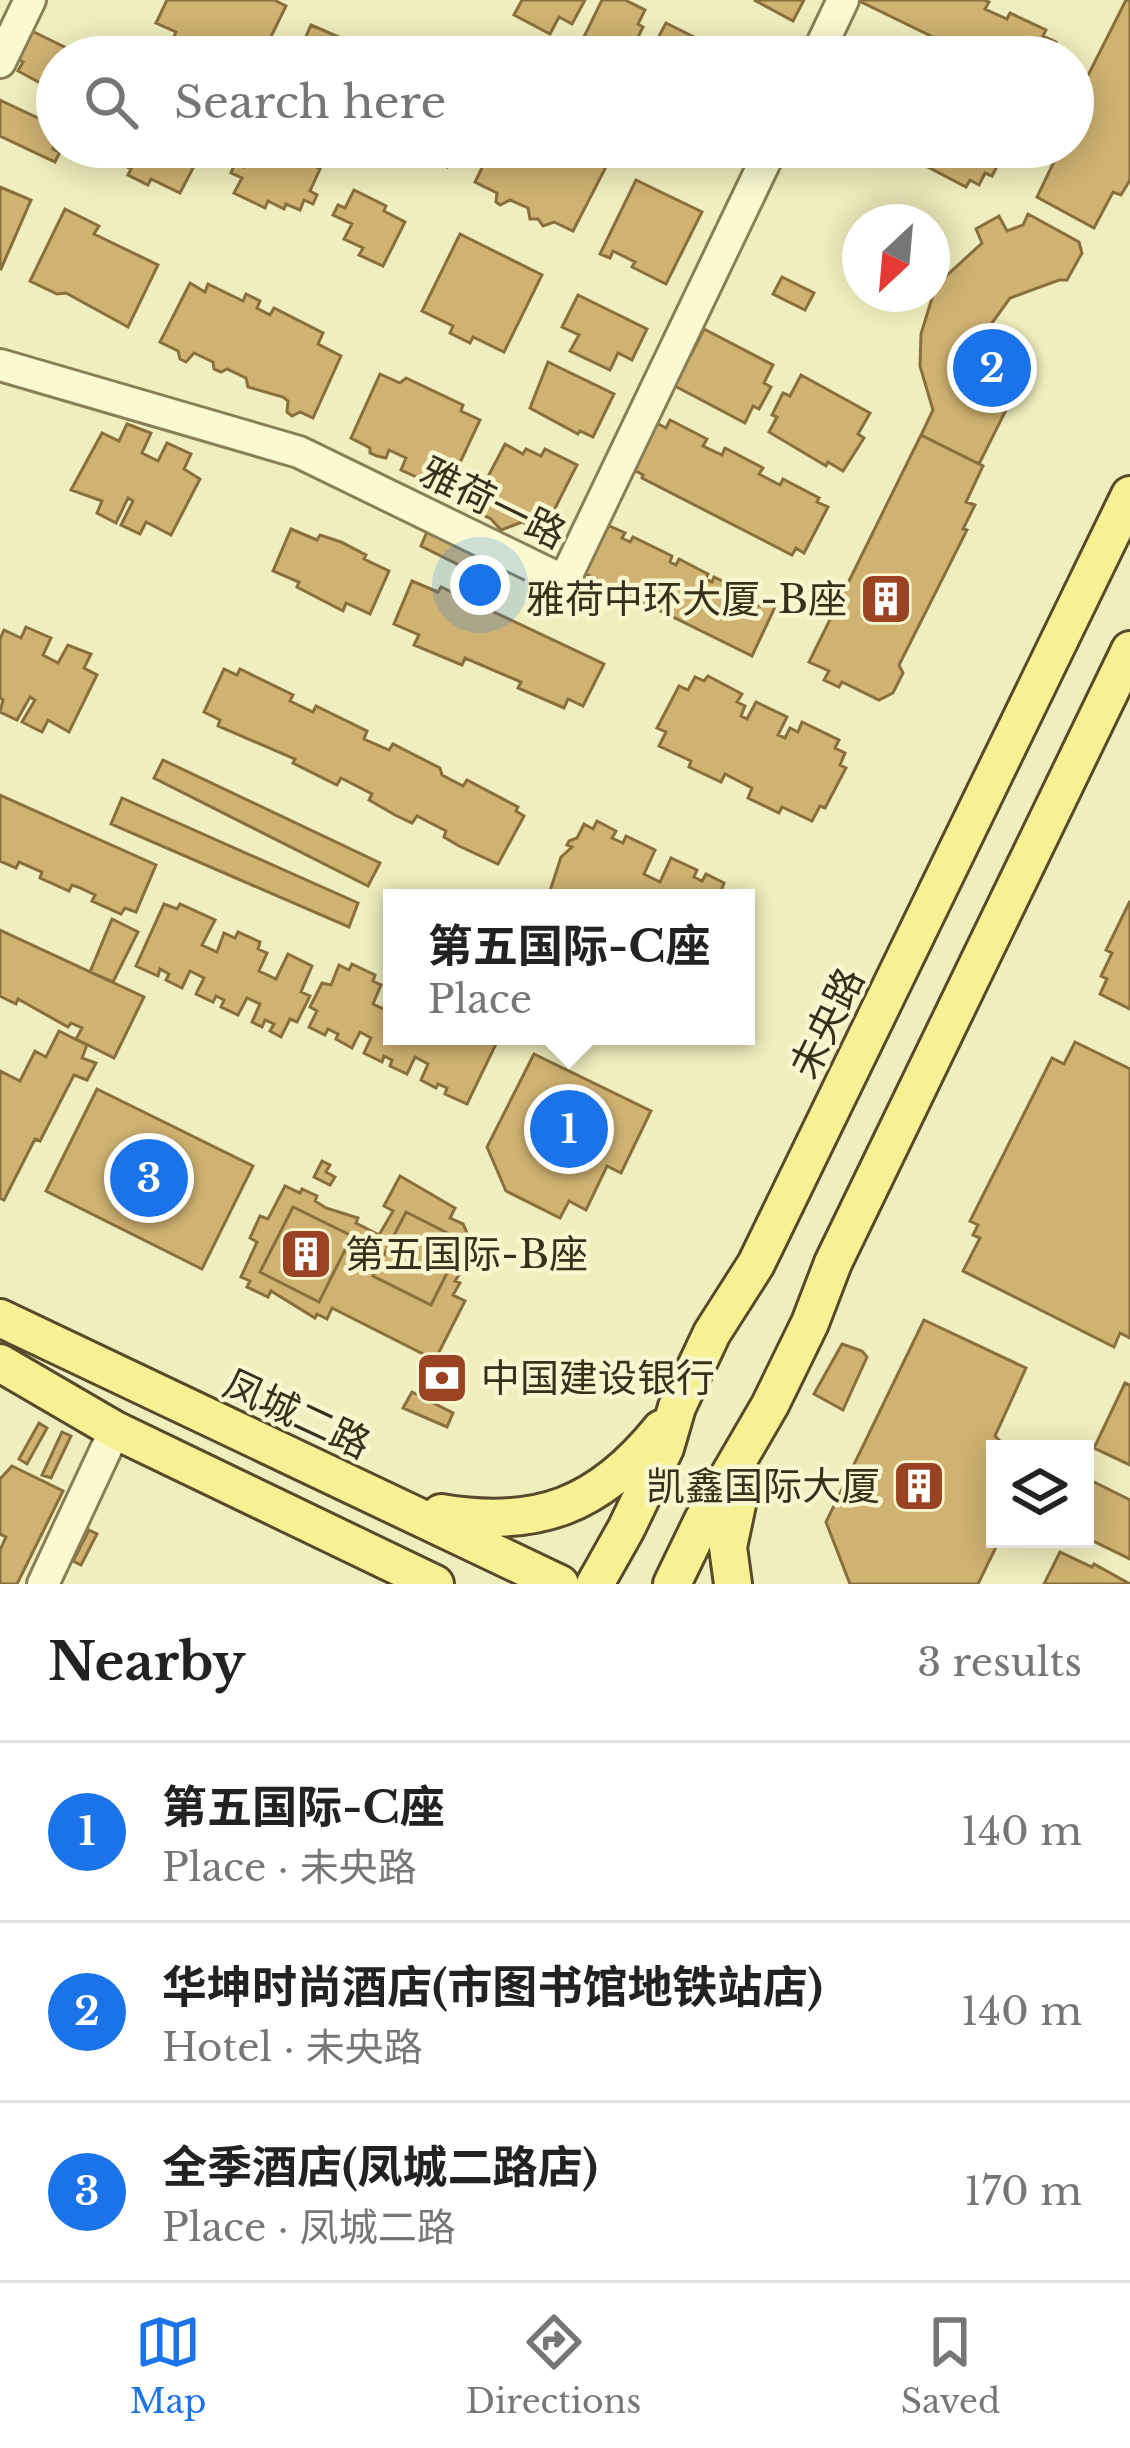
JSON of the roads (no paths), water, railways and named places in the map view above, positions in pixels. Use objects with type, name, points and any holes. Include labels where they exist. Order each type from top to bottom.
[{"type":"main road","name":"未央路","points":[[595,1584],[664,1448],[677,1407],[712,1333],[756,1264],[1130,495]]},
{"type":"main road","points":[[672,1584],[770,1405],[833,1263],[1130,650]]},
{"type":"main road","name":"凤城二路","points":[[0,1318],[560,1584]]},
{"type":"main road","points":[[0,1363],[115,1430],[435,1584]]},
{"type":"main road","points":[[733,1584],[730,1521],[770,1405]]},
{"type":"main road","points":[[351,1486],[484,1520],[540,1515],[613,1477],[642,1452],[677,1407]]},
{"type":"main road","points":[[380,1560],[418,1584]]},
{"type":"street","points":[[0,62],[30,0]]},
{"type":"street","points":[[826,36],[843,0]]},
{"type":"street","name":"雅荷一路","points":[[0,365],[299,452],[564,581],[762,168]]},
{"type":"street","points":[[43,1584],[115,1430]]},
{"type":"place","name":"华坤时尚酒店(市图书馆地铁站店)","points":[[992,368]]},
{"type":"place","name":"雅荷中环大厦-B座","points":[[886,599]]},
{"type":"place","name":"第五国际-C座","points":[[569,1129]]},
{"type":"place","name":"全季酒店(凤城二路店)","points":[[149,1178]]},
{"type":"place","name":"第五国际-B座","points":[[306,1254]]},
{"type":"place","name":"中国建设银行","points":[[442,1378]]},
{"type":"place","name":"凯鑫国际大厦","points":[[919,1486]]}]
